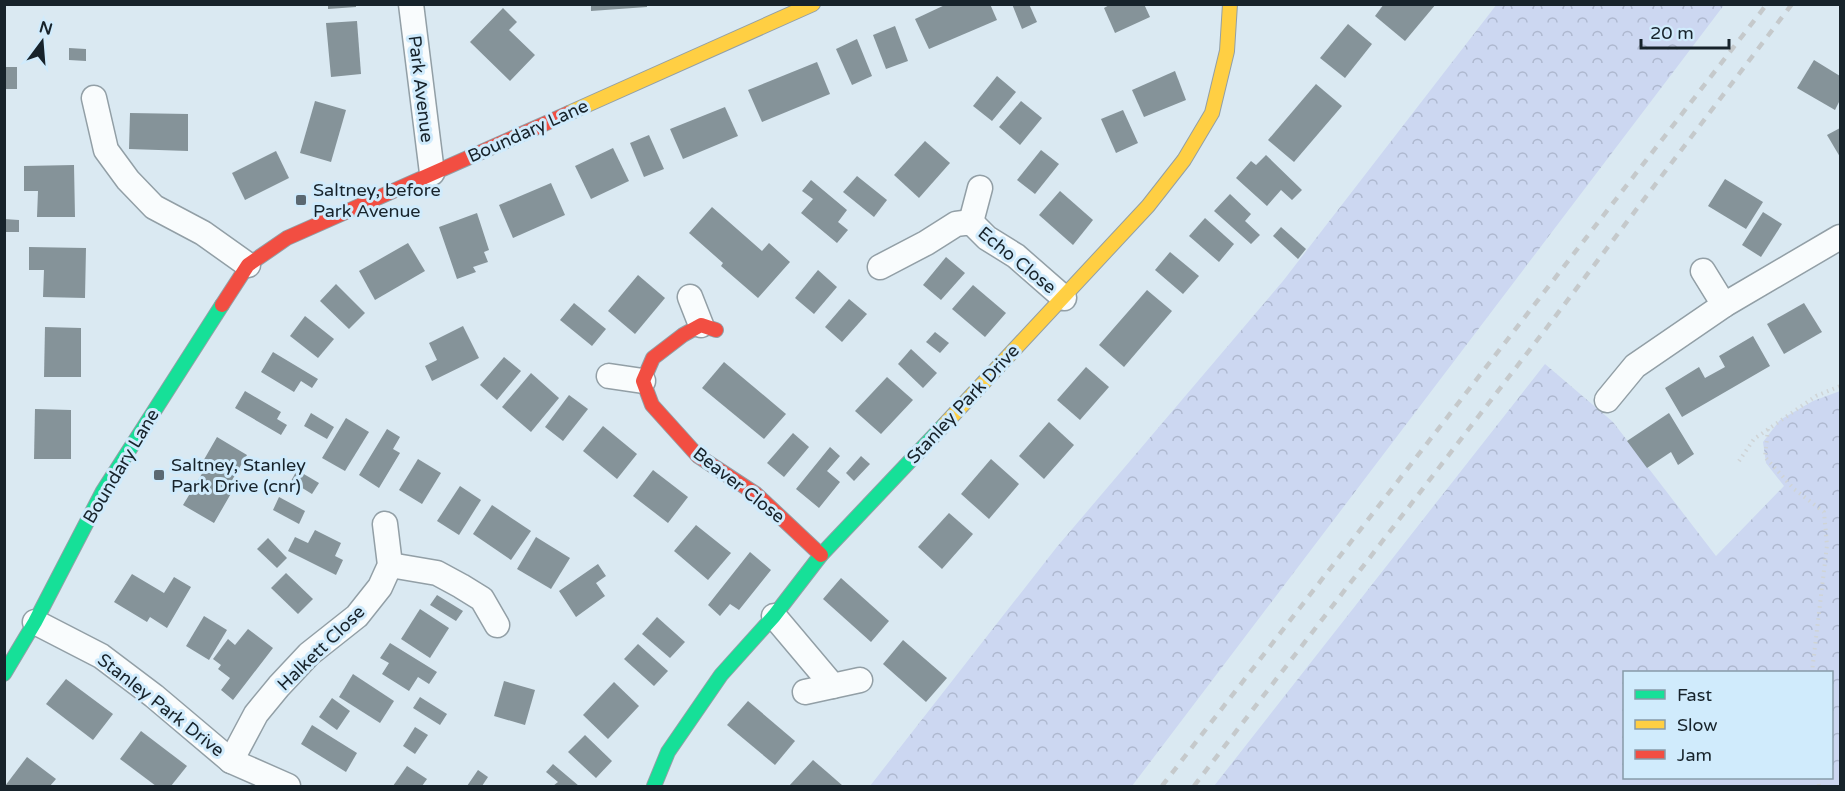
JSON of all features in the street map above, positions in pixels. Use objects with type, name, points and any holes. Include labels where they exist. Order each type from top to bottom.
[{"type":"street","name":"Park Avenue","points":[[411,4],[432,173]]},
{"type":"street","name":"Boundary Lane","points":[[4,674],[35,622],[103,491],[248,265],[287,238],[813,4]]},
{"type":"street","name":"Stanley Park Drive","points":[[654,786],[668,752],[721,675],[774,616],[821,555],[1064,298],[1148,206],[1184,160],[1212,113],[1227,51],[1230,4]]},
{"type":"street","points":[[94,98],[106,150],[129,180],[154,207],[203,233],[248,265]]},
{"type":"street","name":"Echo Close","points":[[971,222],[980,188]]},
{"type":"street","name":"Echo Close","points":[[971,222],[987,238],[1016,256],[1064,298]]},
{"type":"street","name":"Echo Close","points":[[880,267],[956,224],[971,222]]},
{"type":"street","points":[[1607,400],[1635,366],[1724,305],[1840,237]]},
{"type":"street","points":[[1703,271],[1724,305]]},
{"type":"street","points":[[609,376],[643,381],[653,358],[683,335],[708,327],[690,297]]},
{"type":"street","name":"Beaver Close","points":[[643,381],[652,405],[698,456],[756,494],[821,555]]},
{"type":"street","points":[[385,524],[390,565],[437,573],[461,586],[482,599],[497,625]]},
{"type":"street","name":"Halkett Close","points":[[231,760],[256,714],[309,654],[357,616],[380,587],[390,565]]},
{"type":"street","points":[[774,616],[833,686]]},
{"type":"street","name":"Stanley Park Drive","points":[[35,622],[101,656],[154,696],[231,760],[288,786]]},
{"type":"street","points":[[805,692],[860,680]]},
{"type":"path","points":[[1739,461],[1754,439],[1816,396],[1840,386]]},
{"type":"path","points":[[1768,429],[1765,457],[1794,489],[1824,512],[1827,545],[1812,671]]},
{"type":"green space","points":[[1497,4],[1724,5],[1132,786],[870,786],[1056,548],[1283,281]]},
{"type":"green space","points":[[1545,364],[1613,422],[1716,556],[1784,486],[1766,463],[1763,442],[1780,420],[1813,401],[1840,391],[1840,786],[1214,786]]},
{"type":"building","points":[[328,4],[356,4],[356,7],[328,9]]},
{"type":"building","points":[[591,4],[647,4],[647,7],[591,11]]},
{"type":"building","points":[[947,4],[990,4],[997,20],[929,49],[915,19]]},
{"type":"building","points":[[1012,4],[1029,4],[1037,22],[1022,29]]},
{"type":"building","points":[[1111,4],[1144,4],[1150,17],[1115,33],[1104,8]]},
{"type":"building","points":[[1384,4],[1436,4],[1405,41],[1375,16]]},
{"type":"building","points":[[503,8],[517,22],[509,30],[535,55],[510,81],[470,42]]},
{"type":"building","points":[[357,21],[361,74],[331,77],[326,23]]},
{"type":"building","points":[[1348,24],[1372,44],[1345,78],[1320,58]]},
{"type":"building","points":[[895,26],[908,61],[886,69],[873,35]]},
{"type":"building","points":[[857,39],[872,76],[852,85],[836,49]]},
{"type":"building","points":[[69,48],[86,49],[86,61],[69,60]]},
{"type":"building","points":[[1814,60],[1840,76],[1840,100],[1835,110],[1797,88]]},
{"type":"building","points":[[817,62],[830,94],[762,122],[748,90]]},
{"type":"building","points":[[4,67],[17,67],[17,89],[5,89]]},
{"type":"building","points":[[1175,71],[1186,100],[1144,117],[1132,90]]},
{"type":"building","points":[[997,76],[1016,92],[992,121],[973,106]]},
{"type":"building","points":[[1316,84],[1342,106],[1294,162],[1268,140]]},
{"type":"building","points":[[315,101],[346,110],[331,162],[300,153]]},
{"type":"building","points":[[1021,101],[1042,118],[1020,145],[999,127]]},
{"type":"building","points":[[725,107],[738,136],[683,159],[670,129]]},
{"type":"building","points":[[1123,110],[1138,143],[1116,153],[1101,119]]},
{"type":"building","points":[[130,113],[188,114],[188,151],[129,149]]},
{"type":"building","points":[[1840,128],[1840,157],[1827,135]]},
{"type":"building","points":[[649,135],[664,169],[644,177],[630,143]]},
{"type":"building","points":[[925,141],[950,163],[919,198],[894,175]]},
{"type":"building","points":[[613,148],[629,181],[591,199],[575,166]]},
{"type":"building","points":[[1041,150],[1059,164],[1035,194],[1017,180]]},
{"type":"building","points":[[276,151],[289,178],[245,200],[232,173]]},
{"type":"building","points":[[1266,155],[1302,190],[1292,200],[1281,190],[1267,206],[1236,178],[1251,161],[1256,165]]},
{"type":"building","points":[[74,165],[75,217],[37,217],[38,191],[24,191],[24,166]]},
{"type":"building","points":[[857,176],[887,200],[874,217],[843,192]]},
{"type":"building","points":[[1725,179],[1763,202],[1746,229],[1708,206]]},
{"type":"building","points":[[811,180],[847,210],[838,222],[848,230],[837,243],[801,213],[813,199],[802,191]]},
{"type":"building","points":[[551,183],[565,215],[513,238],[499,205]]},
{"type":"building","points":[[1060,191],[1093,220],[1073,245],[1039,215]]},
{"type":"building","points":[[1230,194],[1251,214],[1245,221],[1260,235],[1251,244],[1214,211]]},
{"type":"building","points":[[712,207],[762,251],[769,243],[790,262],[758,298],[721,266],[723,263],[689,233]]},
{"type":"building","points":[[1763,212],[1782,224],[1761,257],[1742,245]]},
{"type":"building","points":[[477,213],[489,250],[484,252],[488,262],[473,267],[476,272],[457,279],[439,227]]},
{"type":"building","points":[[1205,218],[1234,244],[1219,262],[1189,236]]},
{"type":"building","points":[[4,219],[19,220],[19,232],[4,232]]},
{"type":"building","points":[[1281,227],[1306,249],[1298,259],[1273,236]]},
{"type":"building","points":[[408,243],[425,271],[375,300],[359,271]]},
{"type":"building","points":[[29,247],[86,248],[85,298],[43,297],[44,270],[29,270]]},
{"type":"building","points":[[1170,252],[1199,276],[1183,294],[1155,270]]},
{"type":"building","points":[[946,257],[965,273],[941,300],[923,285]]},
{"type":"building","points":[[818,270],[837,287],[814,314],[795,298]]},
{"type":"building","points":[[638,275],[665,298],[635,334],[608,311]]},
{"type":"building","points":[[336,284],[365,313],[349,329],[320,301]]},
{"type":"building","points":[[973,285],[1006,313],[985,337],[952,309]]},
{"type":"building","points":[[1147,290],[1172,311],[1124,367],[1099,345]]},
{"type":"building","points":[[849,299],[867,314],[842,342],[825,327]]},
{"type":"building","points":[[574,303],[606,329],[592,346],[560,320]]},
{"type":"building","points":[[1804,303],[1822,332],[1784,354],[1767,324]]},
{"type":"building","points":[[305,316],[334,339],[318,358],[290,336]]},
{"type":"building","points":[[463,326],[479,358],[432,381],[425,366],[437,360],[429,343]]},
{"type":"building","points":[[45,327],[81,328],[81,377],[44,377]]},
{"type":"building","points":[[935,332],[949,343],[940,353],[926,342]]},
{"type":"building","points":[[1753,336],[1770,366],[1682,417],[1665,388],[1699,367],[1705,378],[1725,367],[1719,356]]},
{"type":"building","points":[[911,349],[937,373],[923,388],[898,364]]},
{"type":"building","points":[[273,352],[318,379],[312,388],[301,381],[294,392],[261,372]]},
{"type":"building","points":[[504,357],[521,371],[497,400],[480,385]]},
{"type":"building","points":[[724,362],[786,414],[764,439],[702,388]]},
{"type":"building","points":[[1086,367],[1109,387],[1080,420],[1057,400]]},
{"type":"building","points":[[531,373],[559,398],[531,432],[502,407]]},
{"type":"building","points":[[887,377],[913,400],[881,434],[855,411]]},
{"type":"building","points":[[245,391],[281,412],[277,419],[287,425],[281,435],[235,408]]},
{"type":"building","points":[[569,395],[588,409],[563,441],[545,427]]},
{"type":"building","points":[[35,409],[71,410],[71,459],[34,459]]},
{"type":"building","points":[[311,413],[334,427],[327,439],[304,426]]},
{"type":"building","points":[[1669,413],[1694,454],[1678,465],[1671,452],[1647,468],[1627,441]]},
{"type":"building","points":[[346,418],[369,432],[345,471],[322,458]]},
{"type":"building","points":[[1049,422],[1074,445],[1044,479],[1019,456]]},
{"type":"building","points":[[603,426],[637,454],[617,479],[583,451]]},
{"type":"building","points":[[387,429],[400,437],[393,449],[400,453],[379,488],[359,475]]},
{"type":"building","points":[[793,433],[809,447],[784,477],[767,463]]},
{"type":"building","points":[[217,437],[247,455],[228,487],[233,490],[214,523],[183,505],[203,472],[198,470]]},
{"type":"building","points":[[830,447],[840,456],[827,471],[840,482],[819,508],[796,489]]},
{"type":"building","points":[[861,456],[870,464],[854,481],[846,473]]},
{"type":"building","points":[[418,459],[441,473],[422,504],[399,490]]},
{"type":"building","points":[[991,459],[1019,484],[989,519],[961,494]]},
{"type":"building","points":[[297,470],[319,483],[312,494],[291,481]]},
{"type":"building","points":[[653,470],[688,497],[668,523],[633,496]]},
{"type":"building","points":[[460,486],[481,500],[459,535],[437,521]]},
{"type":"building","points":[[279,497],[305,511],[299,524],[273,510]]},
{"type":"building","points":[[492,505],[531,531],[511,560],[473,534]]},
{"type":"building","points":[[949,513],[973,534],[942,569],[918,547]]},
{"type":"building","points":[[696,525],[731,553],[708,580],[674,551]]},
{"type":"building","points":[[315,530],[341,543],[335,556],[343,560],[336,575],[288,551],[295,537],[308,543]]},
{"type":"building","points":[[536,537],[570,558],[551,589],[517,569]]},
{"type":"building","points":[[268,538],[287,558],[277,568],[257,549]]},
{"type":"building","points":[[750,552],[771,570],[739,610],[730,604],[720,616],[708,605]]},
{"type":"building","points":[[598,564],[606,576],[596,583],[605,596],[576,617],[559,591]]},
{"type":"building","points":[[286,573],[313,599],[298,614],[271,588]]},
{"type":"building","points":[[132,574],[164,593],[174,577],[191,587],[167,628],[150,617],[147,622],[114,602]]},
{"type":"building","points":[[841,578],[889,621],[871,642],[823,599]]},
{"type":"building","points":[[437,595],[463,611],[456,621],[430,605]]},
{"type":"building","points":[[420,609],[449,628],[430,658],[401,639]]},
{"type":"building","points":[[204,616],[227,630],[209,660],[186,646]]},
{"type":"building","points":[[657,617],[685,642],[670,658],[642,634]]},
{"type":"building","points":[[248,629],[273,648],[233,700],[221,690],[230,678],[218,669],[221,665],[213,659],[228,639],[235,645]]},
{"type":"building","points":[[903,640],[947,678],[926,702],[883,664]]},
{"type":"building","points":[[390,643],[437,672],[429,684],[418,677],[409,691],[382,674],[389,663],[380,658]]},
{"type":"building","points":[[638,644],[668,671],[654,686],[624,659]]},
{"type":"building","points":[[353,674],[394,701],[380,723],[339,697]]},
{"type":"building","points":[[66,679],[113,714],[93,740],[46,704]]},
{"type":"building","points":[[504,681],[535,690],[525,725],[494,716]]},
{"type":"building","points":[[614,682],[639,706],[608,739],[583,715]]},
{"type":"building","points":[[420,697],[447,714],[440,725],[413,708]]},
{"type":"building","points":[[332,698],[350,711],[337,730],[319,717]]},
{"type":"building","points":[[748,701],[795,741],[775,765],[727,725]]},
{"type":"building","points":[[312,725],[357,753],[346,772],[301,744]]},
{"type":"building","points":[[415,727],[428,735],[415,754],[403,746]]},
{"type":"building","points":[[141,731],[187,766],[171,786],[156,786],[120,759]]},
{"type":"building","points":[[585,735],[612,761],[596,778],[568,752]]},
{"type":"building","points":[[27,757],[56,779],[50,786],[5,786]]},
{"type":"building","points":[[813,760],[827,772],[843,786],[789,786]]},
{"type":"building","points":[[553,764],[579,786],[553,786],[558,782],[546,772]]},
{"type":"building","points":[[407,766],[427,779],[422,786],[393,786]]},
{"type":"building","points":[[478,770],[488,777],[482,786],[467,786]]},
{"type":"railway","points":[[1162,786],[1767,4]]},
{"type":"railway","points":[[1194,786],[1792,4]]},
{"type":"traffic: fast","points":[[4,674],[35,622],[103,491],[222,305]]},
{"type":"traffic: fast","points":[[654,786],[668,752],[721,675],[774,616],[821,555],[945,424]]},
{"type":"traffic: slow","points":[[569,113],[813,4]]},
{"type":"traffic: slow","points":[[945,424],[1148,206],[1184,160],[1212,113],[1227,51],[1230,4]]},
{"type":"traffic: jam","points":[[222,305],[248,265],[287,238],[569,113]]},
{"type":"traffic: jam","points":[[716,330],[701,325],[683,335],[653,358],[643,381],[652,405],[698,456],[756,494],[821,555]]},
{"type":"place","name":"Saltney, before Park Avenue","points":[[301,200]]},
{"type":"place","name":"Saltney, Stanley Park Drive (cnr)","points":[[159,475]]}]
